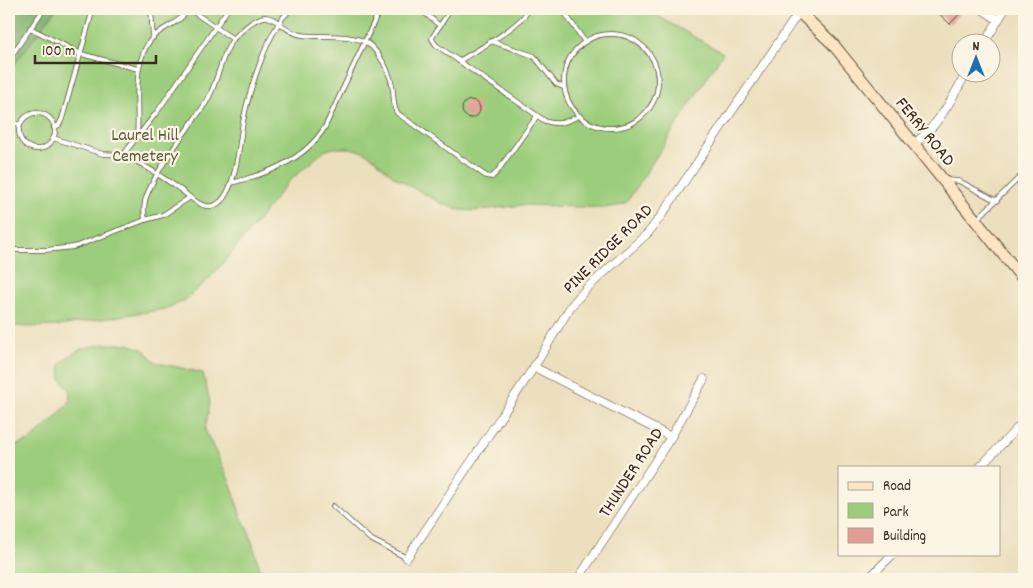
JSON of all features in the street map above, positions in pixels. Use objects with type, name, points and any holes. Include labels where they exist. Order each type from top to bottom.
[{"type":"main road","name":"FERRY ROAD","points":[[797,10],[832,43],[1024,280]]},
{"type":"street","points":[[982,9],[998,20]]},
{"type":"street","points":[[991,32],[1005,9]]},
{"type":"street","name":"PINE RIDGE ROAD","points":[[407,558],[534,367],[564,317],[593,282],[648,233],[659,219],[797,10]]},
{"type":"street","points":[[914,144],[937,124],[961,82]]},
{"type":"street","points":[[534,367],[671,437]]},
{"type":"street","name":"THUNDER ROAD","points":[[578,579],[671,437],[704,379]]},
{"type":"street","points":[[981,466],[1024,421]]},
{"type":"street","points":[[870,578],[891,556]]},
{"type":"lane","points":[[9,59],[44,9]]},
{"type":"lane","points":[[54,128],[59,125],[62,119],[93,9]]},
{"type":"lane","points":[[151,9],[152,38]]},
{"type":"lane","points":[[137,136],[138,69],[142,54],[152,38],[174,23],[188,9],[233,39]]},
{"type":"lane","points":[[123,155],[157,112],[228,9]]},
{"type":"lane","points":[[53,138],[104,154],[123,155],[181,190],[189,198],[205,206],[220,202],[231,183],[237,166],[243,122],[259,64],[278,23],[284,14],[292,9]]},
{"type":"lane","points":[[231,183],[284,165],[315,141],[325,127],[380,9]]},
{"type":"lane","points":[[420,9],[440,26]]},
{"type":"lane","points":[[451,9],[433,36],[433,42],[537,116],[556,124],[579,116]]},
{"type":"lane","points":[[460,61],[520,20],[529,9]]},
{"type":"lane","points":[[562,9],[585,42]]},
{"type":"lane","points":[[145,220],[145,200],[157,176],[208,102],[233,39],[251,24],[263,18],[272,19],[292,32],[302,35],[350,38],[365,41],[377,53],[388,71],[396,113],[486,176],[492,177],[497,172],[537,116]]},
{"type":"lane","points":[[30,28],[81,54],[138,69]]},
{"type":"lane","points":[[608,34],[623,35],[637,42],[652,58],[658,73],[658,88],[653,103],[644,115],[625,127],[610,129],[588,123],[579,116],[567,101],[564,88],[563,78],[566,64],[574,50],[593,37],[608,34]]},
{"type":"lane","points":[[491,41],[534,56],[556,84],[564,88]]},
{"type":"lane","points":[[36,113],[50,118],[54,128],[53,138],[46,146],[41,148],[31,148],[20,137],[20,125],[26,116],[36,113]]},
{"type":"lane","points":[[9,120],[20,125]]},
{"type":"lane","points":[[976,220],[1024,173]]},
{"type":"lane","points":[[944,181],[959,181],[997,201]]},
{"type":"lane","points":[[9,250],[74,247],[163,215],[189,198]]},
{"type":"lane","points":[[333,506],[370,539],[407,558]]},
{"type":"green space","name":"Laurel Hill Cemetery","points":[[9,9],[645,9],[723,53],[627,202],[617,206],[604,208],[523,205],[473,211],[460,210],[443,204],[393,176],[374,158],[364,152],[350,148],[333,148],[324,151],[288,182],[211,277],[184,301],[165,309],[59,326],[26,327],[9,325]]},
{"type":"green space","points":[[9,9],[56,9],[9,72]]},
{"type":"green space","points":[[107,344],[128,344],[143,349],[155,362],[203,373],[210,403],[205,430],[231,484],[240,514],[249,532],[265,579],[9,579],[9,447],[29,441],[69,403],[70,390],[61,380],[60,365],[70,355],[81,349]]},
{"type":"building","points":[[934,9],[964,9],[950,24]]},
{"type":"building","points":[[467,100],[475,100],[480,105],[478,116],[467,118],[462,113],[462,105]]}]
